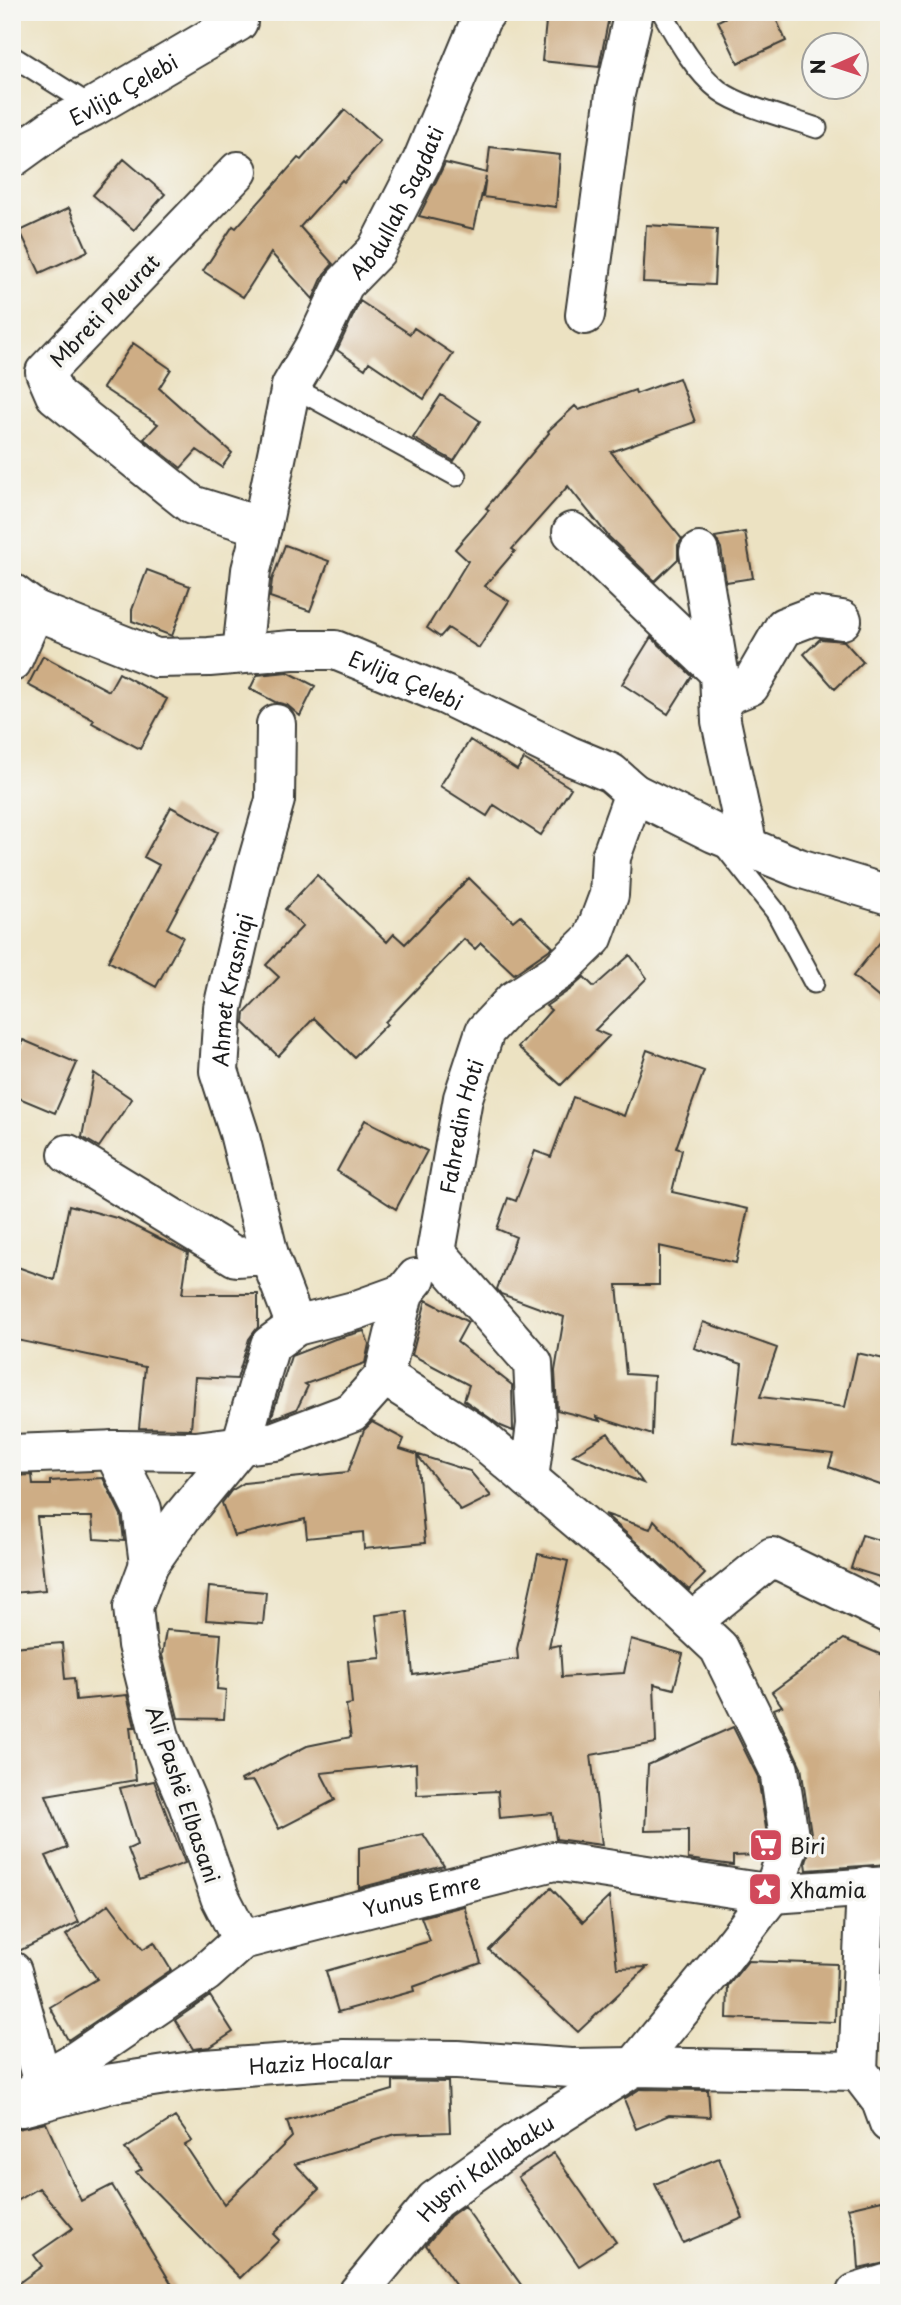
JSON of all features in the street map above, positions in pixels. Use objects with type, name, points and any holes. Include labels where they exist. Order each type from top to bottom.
[{"type":"street","name":"Abdullah Sagdati","points":[[242,653],[251,570],[291,386],[315,345],[344,284],[376,251],[422,161],[486,12]]},
{"type":"street","points":[[585,315],[615,94],[634,12]]},
{"type":"street","name":"Evlija Çelebi","points":[[12,158],[59,124],[93,107],[237,22]]},
{"type":"street","name":"Mbreti Pleurat","points":[[238,171],[45,372],[55,395],[192,505],[262,527]]},
{"type":"street","points":[[572,532],[719,685],[750,686],[784,627],[813,616],[842,620]]},
{"type":"street","name":"Evlija Çelebi","points":[[699,552],[719,685],[731,840]]},
{"type":"street","name":"Evlija Çelebi","points":[[12,662],[24,601],[156,658],[335,650],[445,695],[611,773],[634,793],[731,840],[799,868],[889,895]]},
{"type":"street","name":"Ahmet Krasniqi","points":[[276,724],[275,800],[223,1008],[219,1071],[239,1133],[269,1255],[296,1326]]},
{"type":"street","name":"Fahredin Hoti","points":[[436,1252],[463,1098],[485,1031],[513,1001],[559,971],[593,938],[609,895],[611,857],[634,793]]},
{"type":"street","points":[[68,1154],[236,1257],[269,1255]]},
{"type":"street","points":[[12,1454],[113,1450],[196,1451],[275,1441],[352,1412],[384,1376],[404,1293],[436,1252],[533,1363],[542,1490]]},
{"type":"street","points":[[242,1445],[270,1345],[296,1326],[354,1311],[404,1293]]},
{"type":"street","points":[[384,1376],[476,1434],[632,1566],[719,1648],[779,1770],[790,1843],[772,1894],[634,2067]]},
{"type":"street","name":"Ali Pashë Elbasani","points":[[242,1445],[182,1517],[149,1564],[133,1607],[137,1645],[161,1741],[188,1804],[220,1897],[242,1940]]},
{"type":"street","name":"Ali Pashë Elbasani","points":[[113,1450],[142,1509],[149,1564]]},
{"type":"street","points":[[692,1622],[772,1557],[889,1614]]},
{"type":"street","name":"Yunus Emre","points":[[12,2108],[41,2088],[42,2080],[76,2061],[205,1973],[242,1940],[554,1861],[772,1894],[878,1886]]},
{"type":"street","points":[[878,1886],[858,2071],[881,2101],[889,2123]]},
{"type":"street","points":[[12,1971],[42,2080]]},
{"type":"street","name":"Haziz Hocalar","points":[[12,2108],[113,2083],[205,2068],[344,2059],[457,2060],[571,2068],[858,2071]]},
{"type":"street","name":"Hysni Kallabaku","points":[[358,2293],[435,2200],[522,2138],[634,2067]]},
{"type":"street","points":[[856,2293],[889,2283]]},
{"type":"lane","points":[[662,12],[706,78],[722,92],[817,128]]},
{"type":"lane","points":[[12,55],[93,107]]},
{"type":"lane","points":[[291,386],[456,476]]},
{"type":"lane","name":"Evlija Çelebi","points":[[731,840],[776,912],[814,983]]},
{"type":"building","points":[[547,12],[609,17],[599,67],[542,61]]},
{"type":"building","points":[[736,12],[773,12],[786,41],[738,63],[718,21]]},
{"type":"building","points":[[345,110],[380,141],[300,227],[333,264],[324,274],[313,299],[271,253],[243,297],[203,271],[233,226],[236,228]]},
{"type":"building","points":[[490,147],[560,155],[556,207],[483,197],[486,176],[474,229],[419,216],[445,163],[487,173]]},
{"type":"building","points":[[124,159],[165,194],[134,230],[93,195]]},
{"type":"building","points":[[69,208],[88,251],[40,273],[20,231]]},
{"type":"building","points":[[646,225],[717,229],[714,285],[643,282]]},
{"type":"building","points":[[360,301],[410,334],[414,328],[453,354],[424,399],[369,362],[365,369],[337,350]]},
{"type":"building","points":[[133,343],[171,369],[159,388],[232,453],[222,467],[197,450],[181,468],[144,439],[158,424],[103,388]]},
{"type":"building","points":[[679,378],[695,422],[611,452],[682,539],[678,545],[678,559],[655,581],[609,537],[568,486],[512,549],[515,551],[485,586],[509,601],[479,648],[448,628],[440,637],[427,628],[468,561],[455,549],[489,510],[486,508],[548,431],[575,406],[579,410],[635,390],[636,394]]},
{"type":"building","points":[[441,395],[480,421],[454,461],[413,438]]},
{"type":"building","points":[[745,532],[753,578],[726,582],[721,548],[715,537]]},
{"type":"building","points":[[285,545],[329,561],[310,611],[270,597],[272,580]]},
{"type":"building","points":[[147,570],[190,586],[172,636],[132,621],[132,610]]},
{"type":"building","points":[[651,637],[692,676],[668,714],[622,684]]},
{"type":"building","points":[[820,639],[844,641],[863,662],[835,689],[804,654]]},
{"type":"building","points":[[43,656],[109,691],[119,673],[167,699],[140,749],[92,723],[94,720],[28,685]]},
{"type":"building","points":[[288,672],[315,686],[300,716],[287,705],[250,689],[257,675]]},
{"type":"building","points":[[470,740],[517,770],[524,759],[571,788],[541,835],[494,805],[487,816],[440,786]]},
{"type":"building","points":[[171,807],[218,832],[167,928],[183,937],[156,987],[108,961],[159,865],[144,857]]},
{"type":"building","points":[[317,875],[387,942],[394,934],[405,944],[469,878],[513,921],[520,915],[553,947],[514,974],[481,943],[475,949],[464,939],[354,1057],[314,1018],[278,1056],[244,1023],[245,1013],[279,977],[266,965],[303,926],[285,909]]},
{"type":"building","points":[[889,931],[889,1006],[853,976]]},
{"type":"building","points":[[630,955],[647,978],[595,1030],[609,1036],[561,1085],[518,1047],[551,1010],[546,1006],[584,977],[594,987]]},
{"type":"building","points":[[23,1040],[77,1063],[55,1113],[12,1095],[12,1066]]},
{"type":"building","points":[[647,1050],[704,1071],[676,1148],[682,1150],[672,1192],[748,1209],[736,1263],[659,1246],[659,1285],[617,1285],[626,1374],[654,1376],[652,1435],[597,1417],[600,1421],[557,1410],[555,1371],[564,1317],[501,1294],[497,1289],[516,1237],[497,1229],[508,1198],[516,1201],[535,1151],[551,1157],[573,1097],[624,1116]]},
{"type":"building","points":[[94,1073],[132,1099],[99,1147],[82,1137]]},
{"type":"building","points":[[365,1120],[427,1151],[396,1209],[337,1171]]},
{"type":"building","points":[[69,1205],[120,1219],[188,1253],[182,1294],[258,1294],[258,1327],[249,1339],[237,1379],[195,1377],[191,1429],[139,1428],[145,1367],[12,1339],[12,1265],[54,1280]]},
{"type":"building","points":[[426,1300],[468,1322],[457,1342],[512,1385],[513,1431],[501,1426],[464,1400],[469,1385],[412,1355]]},
{"type":"building","points":[[703,1322],[777,1348],[760,1397],[845,1407],[857,1353],[889,1360],[889,1488],[829,1467],[833,1454],[733,1443],[742,1364],[694,1348]]},
{"type":"building","points":[[364,1331],[369,1344],[365,1363],[305,1384],[308,1386],[297,1409],[271,1419],[291,1356]]},
{"type":"building","points":[[372,1422],[404,1439],[400,1449],[470,1471],[491,1496],[461,1511],[417,1455],[425,1543],[364,1549],[363,1532],[307,1538],[305,1519],[234,1536],[222,1503],[231,1491],[244,1483],[348,1472],[364,1430]]},
{"type":"building","points":[[608,1433],[643,1483],[573,1455]]},
{"type":"building","points":[[32,1475],[33,1485],[50,1485],[50,1481],[103,1478],[121,1515],[124,1541],[94,1539],[92,1517],[37,1517],[45,1590],[12,1593],[12,1476]]},
{"type":"building","points":[[605,1514],[650,1529],[654,1520],[705,1574],[689,1590]]},
{"type":"building","points":[[862,1535],[889,1543],[889,1580],[851,1568]]},
{"type":"building","points":[[538,1554],[568,1561],[549,1647],[560,1645],[562,1677],[624,1673],[631,1639],[683,1654],[674,1689],[654,1684],[656,1743],[591,1755],[602,1845],[556,1839],[552,1813],[500,1818],[498,1791],[417,1795],[416,1763],[321,1773],[335,1800],[279,1829],[254,1781],[241,1780],[307,1746],[351,1737],[346,1705],[352,1704],[348,1661],[381,1658],[376,1615],[407,1611],[413,1675],[518,1659],[517,1649]]},
{"type":"building","points":[[209,1587],[266,1592],[263,1624],[206,1620]]},
{"type":"building","points":[[166,1630],[221,1634],[217,1689],[226,1690],[224,1719],[178,1718],[162,1655]]},
{"type":"building","points":[[844,1639],[889,1658],[889,1697],[879,1693],[886,1825],[889,1825],[889,1864],[807,1870],[806,1863],[812,1840],[801,1767],[774,1709],[782,1706],[772,1692]]},
{"type":"building","points":[[62,1643],[65,1679],[74,1678],[76,1700],[127,1695],[135,1727],[130,1727],[136,1780],[46,1795],[67,1848],[46,1856],[79,1922],[19,1951],[12,1950],[12,1647]]},
{"type":"building","points":[[733,1727],[758,1777],[768,1841],[763,1855],[733,1856],[733,1865],[688,1859],[688,1830],[645,1831],[648,1765]]},
{"type":"building","points":[[154,1781],[185,1863],[140,1880],[128,1849],[137,1845],[120,1788]]},
{"type":"building","points":[[423,1834],[444,1866],[359,1888],[359,1848]]},
{"type":"building","points":[[551,1888],[583,1922],[609,1897],[617,1968],[647,1967],[578,2032],[489,1950]]},
{"type":"building","points":[[109,1904],[143,1949],[154,1942],[171,1970],[68,2040],[50,2007],[97,1979],[66,1935]]},
{"type":"building","points":[[464,1906],[481,1963],[413,1987],[414,1991],[338,2012],[326,1971],[430,1941],[421,1917]]},
{"type":"building","points":[[748,1961],[837,1964],[835,2022],[727,2018],[728,1986]]},
{"type":"building","points":[[210,1996],[233,2032],[210,2047],[193,2049],[175,2020]]},
{"type":"building","points":[[393,2081],[448,2082],[450,2132],[396,2134],[295,2164],[319,2189],[273,2234],[279,2240],[240,2278],[136,2172],[142,2169],[125,2149],[175,2117],[192,2141],[185,2145],[224,2204],[292,2137],[287,2121],[393,2090]]},
{"type":"building","points":[[640,2089],[708,2090],[710,2117],[669,2115],[636,2129],[624,2099]]},
{"type":"building","points":[[46,2123],[81,2201],[112,2185],[177,2293],[12,2293],[12,2288],[42,2266],[34,2255],[73,2228],[39,2188],[12,2204],[12,2130]]},
{"type":"building","points":[[554,2153],[616,2242],[579,2266],[518,2177]]},
{"type":"building","points":[[719,2158],[743,2218],[683,2243],[655,2184]]},
{"type":"building","points":[[882,2200],[889,2223],[889,2262],[859,2269],[857,2240],[848,2208]]},
{"type":"building","points":[[464,2206],[527,2293],[461,2293],[426,2245],[450,2216]]},
{"type":"place","name":"Biri","points":[[766,1845]]},
{"type":"place","name":"Xhamia","points":[[765,1889]]}]
